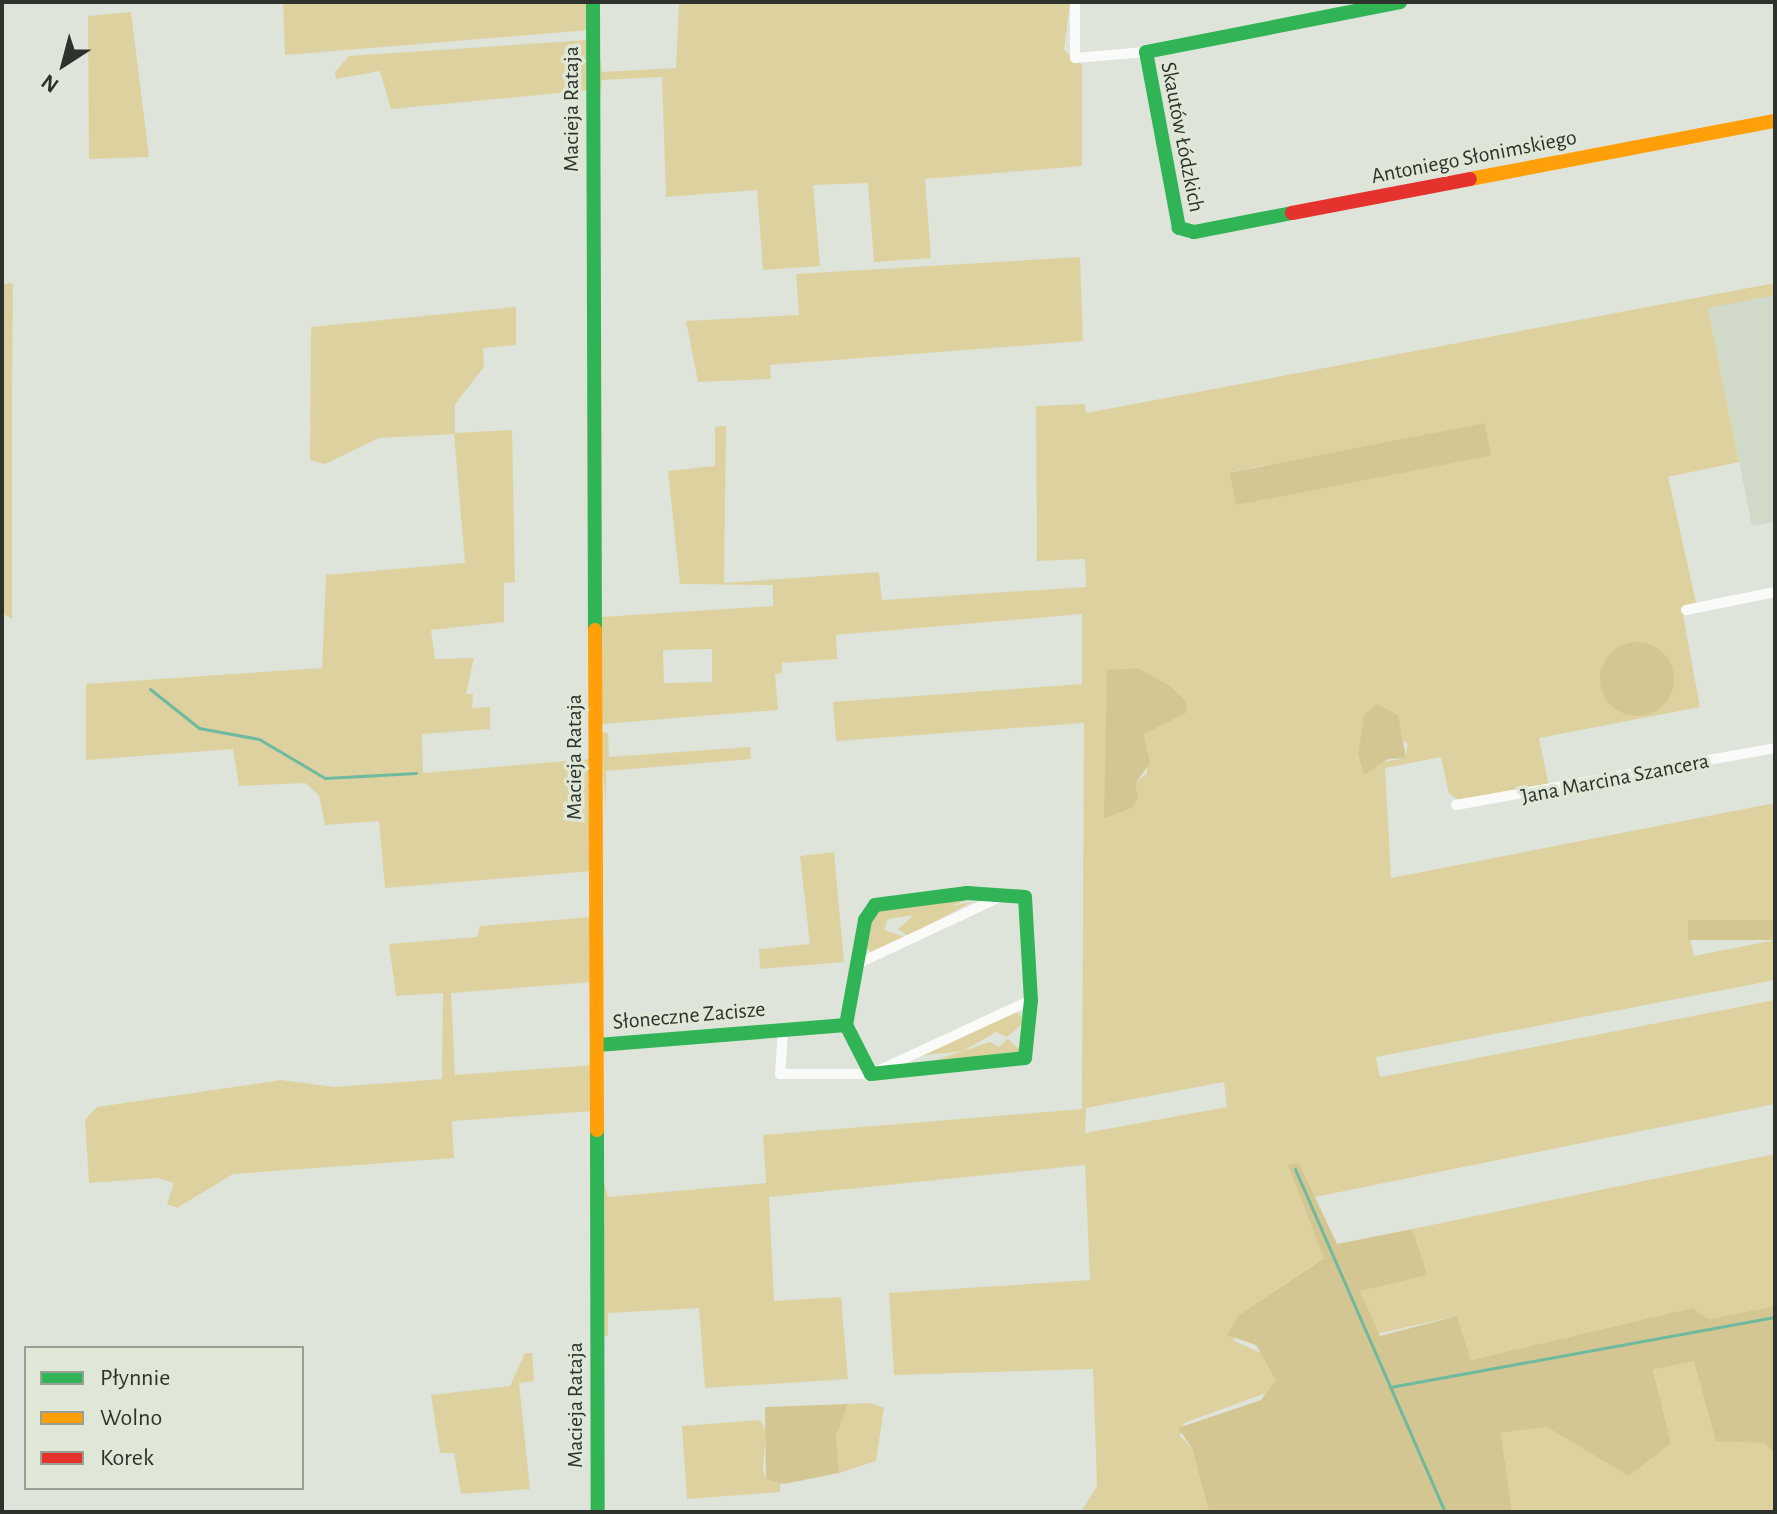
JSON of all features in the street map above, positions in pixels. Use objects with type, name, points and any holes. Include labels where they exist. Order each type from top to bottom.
[{"type":"street","name":"Macieja Rataja","points":[[593,2],[598,1512]]},
{"type":"street","name":"Skautów Łódzkich","points":[[1075,2],[1073,56],[1146,52],[1400,2]]},
{"type":"street","name":"Skautów Łódzkich","points":[[1146,52],[1173,218],[1182,230]]},
{"type":"street","name":"Antoniego Słonimskiego","points":[[1182,230],[1775,121]]},
{"type":"street","points":[[1686,610],[1775,592]]},
{"type":"street","name":"Jana Marcina Szancera","points":[[1456,805],[1775,748]]},
{"type":"street","name":"Słoneczne Zacisze","points":[[783,1030],[780,1074],[871,1074],[1021,1061],[1030,1047],[1030,908],[1013,891]]},
{"type":"street","points":[[857,964],[1013,891]]},
{"type":"street","points":[[871,1074],[846,1025],[866,915],[880,902],[1013,891]]},
{"type":"street","name":"Słoneczne Zacisze","points":[[871,1074],[1031,1000]]},
{"type":"street","name":"Słoneczne Zacisze","points":[[598,1045],[846,1025]]},
{"type":"shaded area","points":[[283,2],[590,2],[590,30],[285,55]]},
{"type":"shaded area","points":[[679,2],[1070,2],[1064,50],[1082,65],[1082,166],[925,179],[931,258],[874,262],[868,183],[813,185],[820,266],[763,270],[757,190],[666,197],[662,77],[602,80],[598,115],[597,36],[602,72],[676,68]]},
{"type":"shaded area","points":[[131,12],[149,157],[89,159],[88,16]]},
{"type":"shaded area","points":[[588,40],[591,90],[391,109],[380,71],[336,79],[335,72],[349,56]]},
{"type":"shaded area","points":[[1080,257],[1083,341],[770,365],[771,379],[698,382],[686,321],[799,315],[796,274]]},
{"type":"shaded area","points":[[13,283],[12,619],[2,613],[2,284]]},
{"type":"shaded area","points":[[1775,283],[1775,295],[1708,308],[1739,462],[1668,477],[1696,603],[1683,615],[1700,707],[1539,738],[1549,785],[1465,803],[1449,794],[1441,757],[1385,768],[1391,878],[1775,803],[1775,920],[1690,938],[1694,956],[1775,940],[1775,980],[1376,1057],[1380,1077],[1775,1000],[1775,1104],[1315,1197],[1299,1163],[1289,1166],[1325,1257],[1239,1315],[1234,1341],[1268,1356],[1276,1380],[1269,1392],[1184,1423],[1180,1436],[1192,1448],[1209,1512],[1081,1512],[1097,1486],[1093,1369],[894,1375],[889,1293],[1090,1280],[1085,1165],[769,1197],[774,1301],[841,1297],[848,1379],[705,1388],[699,1308],[608,1313],[608,1336],[601,1334],[602,1175],[608,1197],[766,1183],[763,1135],[1082,1109],[1084,723],[836,741],[833,702],[1082,684],[1082,614],[836,635],[837,659],[782,663],[782,673],[775,674],[778,710],[602,724],[601,617],[773,606],[773,585],[680,584],[668,471],[715,466],[715,427],[726,426],[724,583],[879,572],[882,600],[1086,587],[1085,559],[1037,561],[1036,406],[1085,404],[1086,413]],"holes":[[[1485,424],[1491,455],[1230,472]],[[712,649],[712,682],[664,683],[663,650]],[[1138,668],[1187,702],[1144,734],[1147,773],[1134,784],[1132,808],[1105,819],[1107,671]],[[1364,716],[1408,744],[1405,758],[1379,763],[1358,753]],[[1224,1082],[1227,1107],[1085,1133],[1086,1108]]]},
{"type":"shaded area","points":[[1775,295],[1775,522],[1752,526],[1708,307]]},
{"type":"shaded area","points":[[516,307],[516,345],[483,348],[484,367],[455,404],[455,433],[512,430],[515,582],[504,583],[504,622],[431,630],[435,659],[474,658],[466,694],[473,694],[472,708],[490,707],[490,729],[422,734],[423,773],[590,759],[592,871],[385,888],[379,821],[325,825],[319,795],[305,783],[239,786],[233,749],[86,760],[86,684],[322,668],[326,575],[465,563],[454,434],[379,438],[325,464],[310,460],[311,327]]},
{"type":"shaded area","points":[[1485,423],[1491,455],[1236,505],[1230,473]]},
{"type":"shaded area","points":[[1630,642],[1644,642],[1658,648],[1668,658],[1674,679],[1672,693],[1658,710],[1644,716],[1630,716],[1616,710],[1606,700],[1600,686],[1600,672],[1606,658],[1616,648]]},
{"type":"shaded area","points":[[1138,668],[1170,686],[1187,702],[1186,713],[1144,734],[1150,763],[1135,784],[1138,798],[1132,808],[1104,819],[1107,670]]},
{"type":"shaded area","points":[[1377,704],[1398,715],[1406,758],[1388,759],[1364,775],[1358,753],[1364,715]]},
{"type":"shaded area","points":[[601,732],[608,733],[609,757],[750,747],[751,759],[606,771],[606,812]]},
{"type":"shaded area","points":[[834,852],[844,962],[760,969],[759,949],[810,944],[800,856]]},
{"type":"shaded area","points":[[973,897],[937,912],[888,919],[884,930],[905,937],[871,952],[865,946],[874,911]]},
{"type":"shaded area","points":[[972,902],[908,936],[898,929],[916,913]]},
{"type":"shaded area","points":[[593,917],[594,982],[451,993],[455,1075],[593,1065],[593,1111],[452,1121],[454,1158],[233,1174],[177,1208],[167,1204],[174,1183],[158,1178],[89,1183],[85,1120],[97,1107],[281,1080],[335,1087],[442,1079],[443,993],[396,996],[389,944],[477,937],[480,926]]},
{"type":"shaded area","points":[[1688,920],[1775,920],[1775,940],[1688,940]]},
{"type":"shaded area","points":[[1016,1012],[1026,1021],[1007,1037],[996,1032],[963,1051],[919,1056]]},
{"type":"shaded area","points":[[1008,1039],[1024,1053],[921,1065],[990,1042],[999,1047]]},
{"type":"shaded area","points":[[1775,1154],[1775,1306],[1709,1319],[1692,1308],[1471,1360],[1457,1316],[1376,1334],[1359,1290],[1428,1275],[1412,1229]]},
{"type":"shaded area","points":[[1299,1163],[1337,1244],[1412,1229],[1428,1275],[1360,1291],[1380,1336],[1457,1316],[1471,1360],[1692,1308],[1709,1319],[1775,1306],[1775,1454],[1764,1443],[1716,1441],[1694,1361],[1653,1370],[1671,1443],[1629,1476],[1547,1427],[1501,1433],[1512,1512],[1209,1512],[1192,1448],[1178,1428],[1261,1400],[1276,1380],[1256,1345],[1227,1335],[1239,1315],[1324,1258],[1288,1165]]},
{"type":"shaded area","points":[[525,1353],[532,1353],[534,1381],[519,1383],[530,1489],[461,1494],[454,1453],[440,1453],[431,1395],[510,1386]]},
{"type":"shaded area","points":[[1694,1361],[1775,1454],[1775,1512],[1512,1512],[1501,1433],[1548,1427],[1629,1475],[1671,1443],[1653,1370]]},
{"type":"shaded area","points":[[871,1403],[884,1408],[876,1461],[839,1473],[836,1436],[848,1404]]},
{"type":"shaded area","points":[[848,1404],[836,1436],[839,1473],[784,1484],[766,1479],[765,1407]]},
{"type":"shaded area","points":[[760,1420],[766,1432],[763,1469],[766,1479],[781,1480],[780,1492],[687,1499],[682,1426]]},
{"type":"waterway","points":[[150,689],[199,728],[259,739],[325,778],[416,773]]},
{"type":"waterway","points":[[1295,1169],[1445,1512]]},
{"type":"waterway","points":[[1390,1387],[1775,1317]]},
{"type":"traffic: fast","points":[[593,2],[595,630]]},
{"type":"traffic: fast","points":[[1292,213],[1194,232],[1179,228],[1146,52],[1400,2]]},
{"type":"traffic: fast","points":[[598,1045],[846,1025],[865,920],[875,905],[967,893],[1025,897],[1031,1000],[1025,1058],[871,1074],[846,1025]]},
{"type":"traffic: fast","points":[[597,1130],[598,1512]]},
{"type":"traffic: slow","points":[[1470,179],[1775,121]]},
{"type":"traffic: slow","points":[[595,630],[597,1130]]},
{"type":"traffic: jam","points":[[1292,213],[1470,179]]}]
